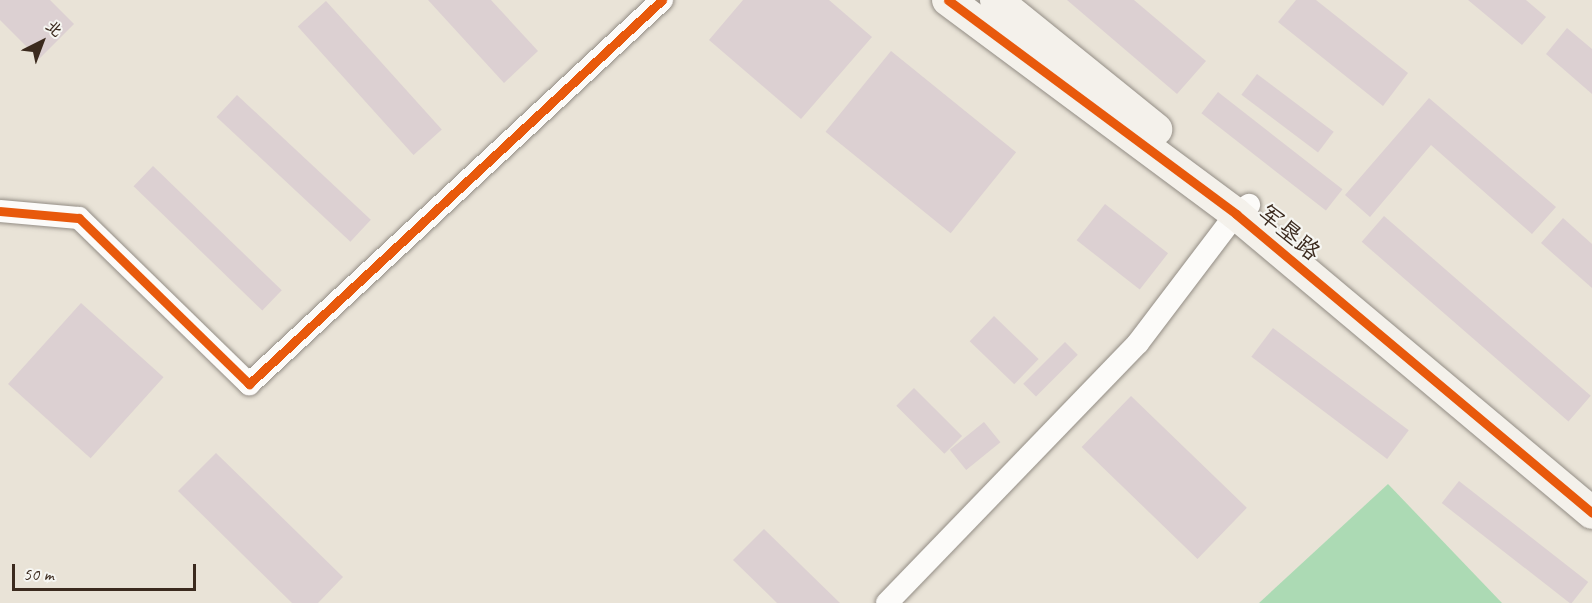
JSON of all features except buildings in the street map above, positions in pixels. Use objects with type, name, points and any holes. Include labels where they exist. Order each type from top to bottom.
[{"type":"street","points":[[0,211],[79,218],[249,384],[662,0]]},
{"type":"street","name":"军垦路","points":[[948,0],[1243,209],[1592,492]]},
{"type":"street","name":"军垦路","points":[[996,0],[1243,209],[1592,513]]},
{"type":"street","points":[[887,603],[1138,343],[1243,209]]},
{"type":"green space","points":[[1388,484],[1502,603],[1259,603]]},
{"type":"cycle path","points":[[0,211],[79,218],[249,384],[662,0]]},
{"type":"cycle path","points":[[948,0],[1236,214],[1592,513]]}]
